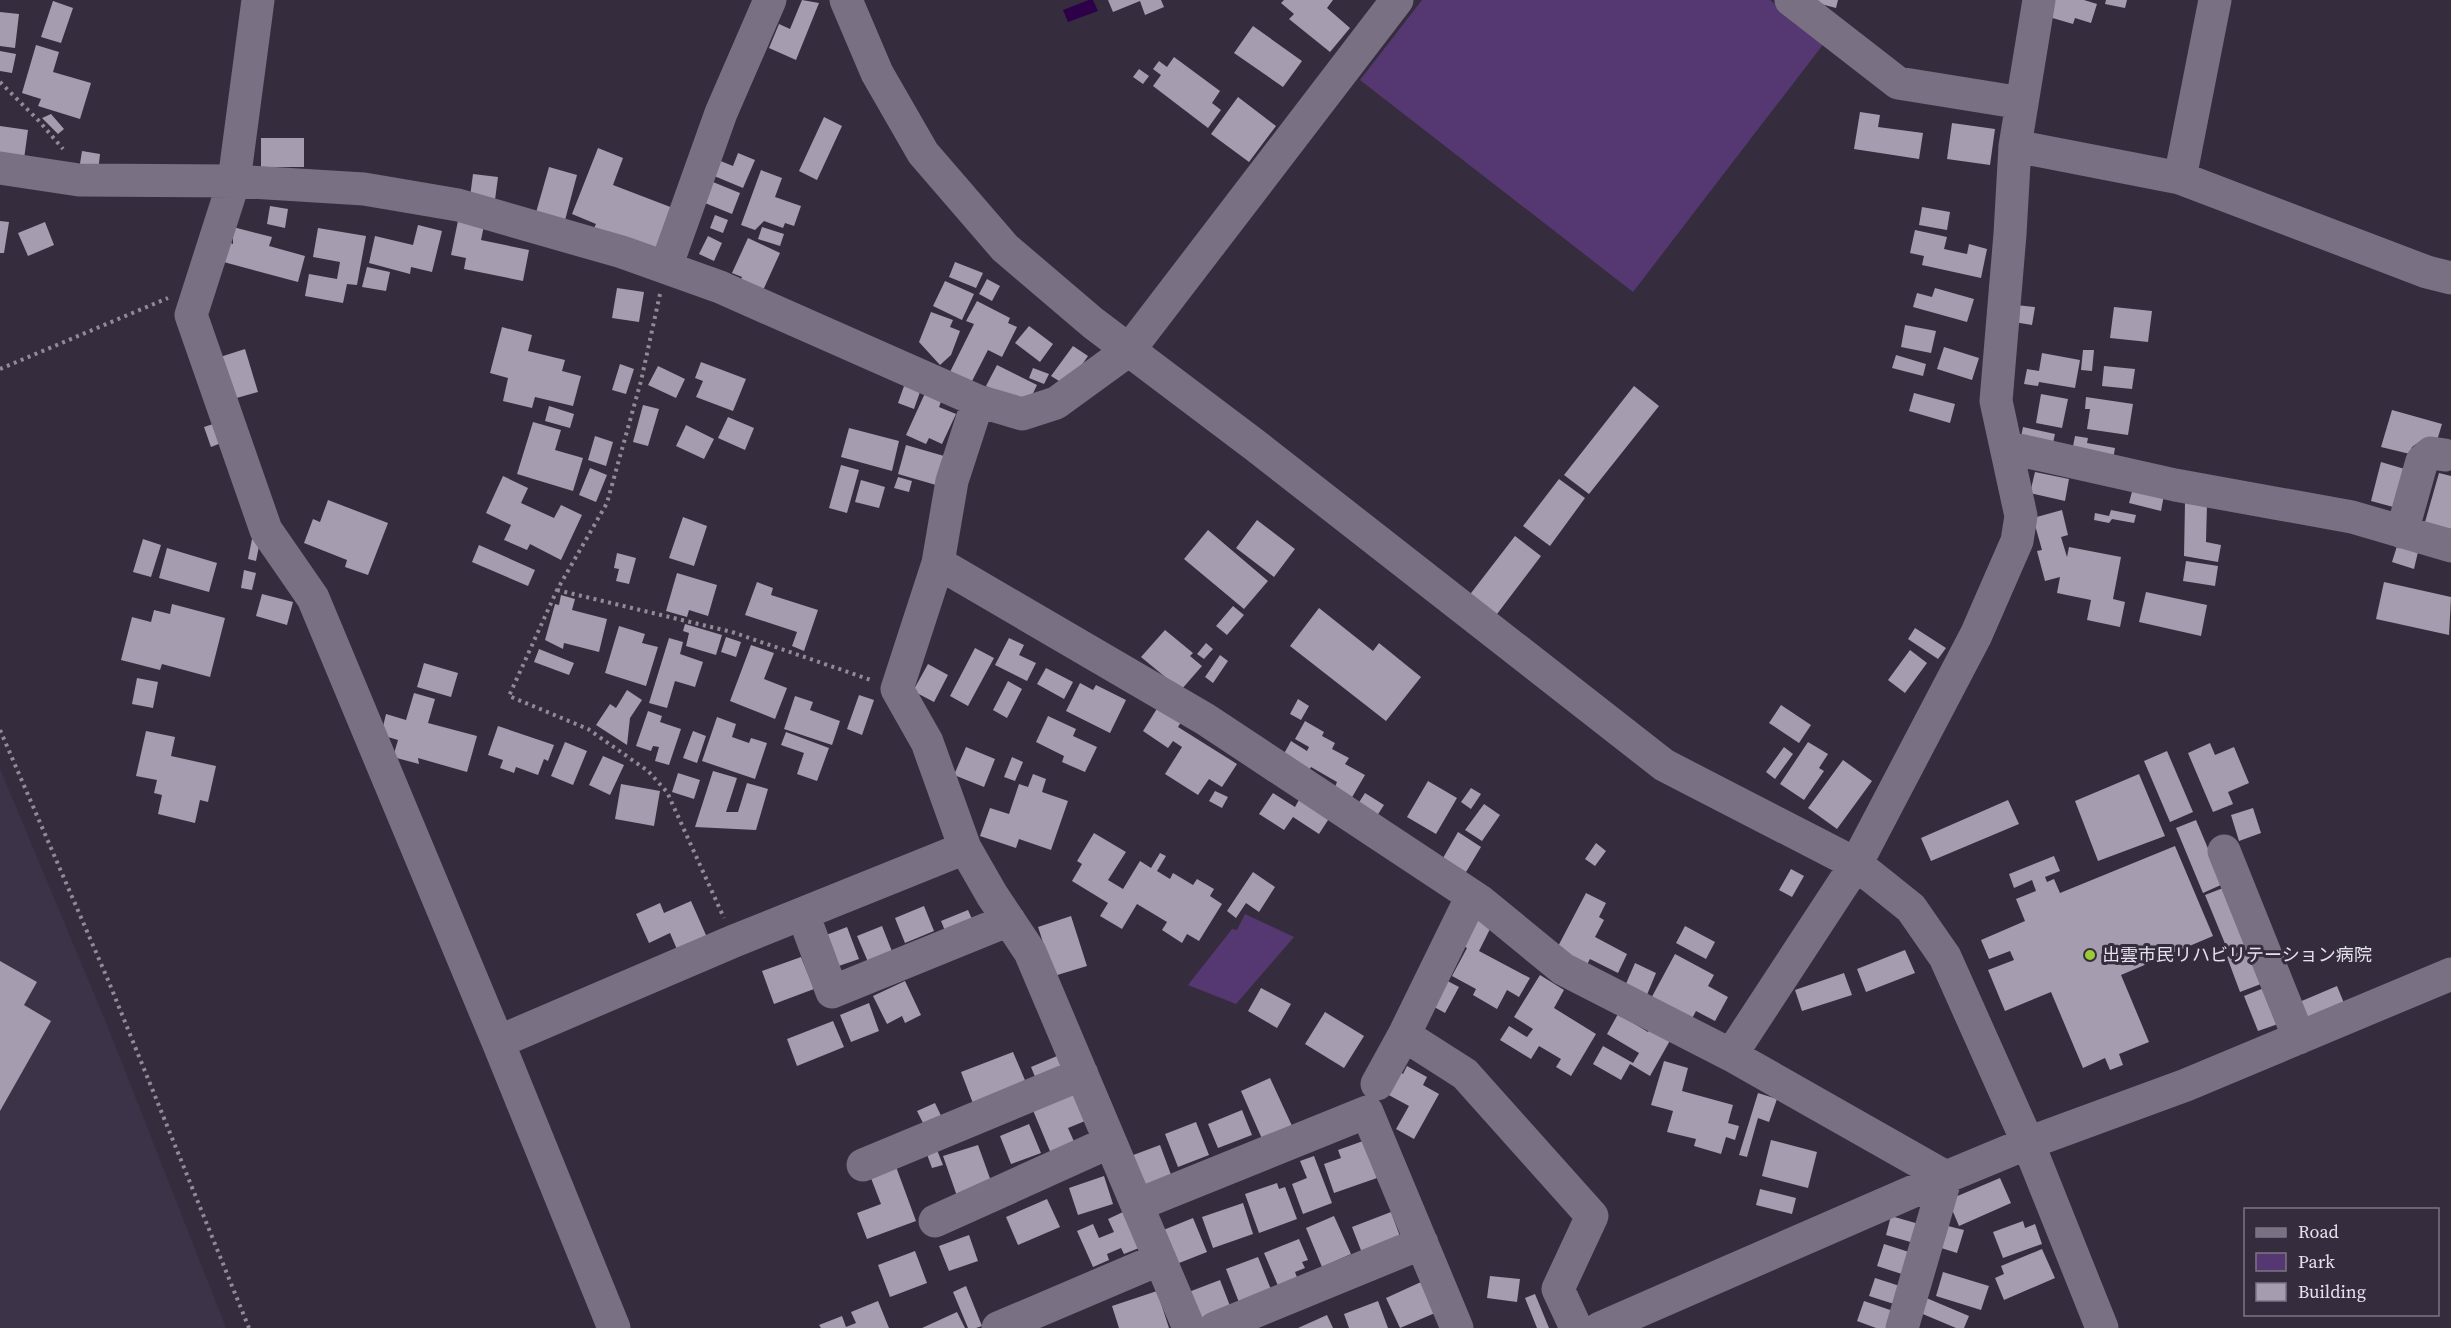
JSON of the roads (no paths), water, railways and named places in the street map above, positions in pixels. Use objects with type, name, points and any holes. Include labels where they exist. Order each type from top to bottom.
[{"type":"street","points":[[258,0],[234,182],[191,315],[267,530],[313,598],[614,1328]]},
{"type":"street","points":[[666,267],[721,113],[770,0]]},
{"type":"street","points":[[846,0],[877,73],[923,153],[1005,248],[1093,323],[1664,765],[1856,864],[1911,908],[1945,957],[2028,1143],[2102,1328]]},
{"type":"street","points":[[0,168],[79,180],[234,182],[364,189],[458,205],[622,252],[720,287],[806,323],[978,401],[1022,414],[1056,403],[1129,350],[1397,0]]},
{"type":"street","points":[[1791,0],[1898,83],[2022,103]]},
{"type":"street","points":[[1731,1055],[1856,864],[1976,635],[2017,541],[2021,516],[1996,401],[2015,146],[2040,0]]},
{"type":"street","points":[[2180,178],[2215,0]]},
{"type":"street","points":[[2015,146],[2180,178],[2427,272],[2451,278]]},
{"type":"street","points":[[978,401],[952,481],[938,563],[897,689],[927,742],[966,848],[1030,952],[1189,1328]]},
{"type":"street","points":[[2006,447],[2175,486],[2352,517],[2451,546]]},
{"type":"street","points":[[2402,532],[2422,461],[2431,453],[2445,455]]},
{"type":"street","points":[[938,563],[1205,719],[1472,896],[1563,969],[1731,1055],[1946,1177]]},
{"type":"street","points":[[498,1042],[734,941],[966,848]]},
{"type":"street","points":[[2224,851],[2300,1038]]},
{"type":"street","points":[[1377,1084],[1404,1035],[1472,896]]},
{"type":"street","points":[[803,914],[832,992],[1009,920]]},
{"type":"street","points":[[1600,1328],[1946,1177],[2028,1143],[2186,1086],[2451,974]]},
{"type":"street","points":[[1404,1035],[1465,1074],[1592,1215],[1558,1289],[1576,1328]]},
{"type":"street","points":[[863,1165],[1082,1074]]},
{"type":"street","points":[[1137,1205],[1367,1112],[1457,1328]]},
{"type":"street","points":[[935,1221],[1110,1142]]},
{"type":"street","points":[[1902,1328],[1946,1177]]},
{"type":"street","points":[[1215,1328],[1422,1244]]},
{"type":"street","points":[[998,1328],[1160,1259]]},
{"type":"place","name":"出雲市民リハビリテーション病院","points":[[2090,955]]}]
